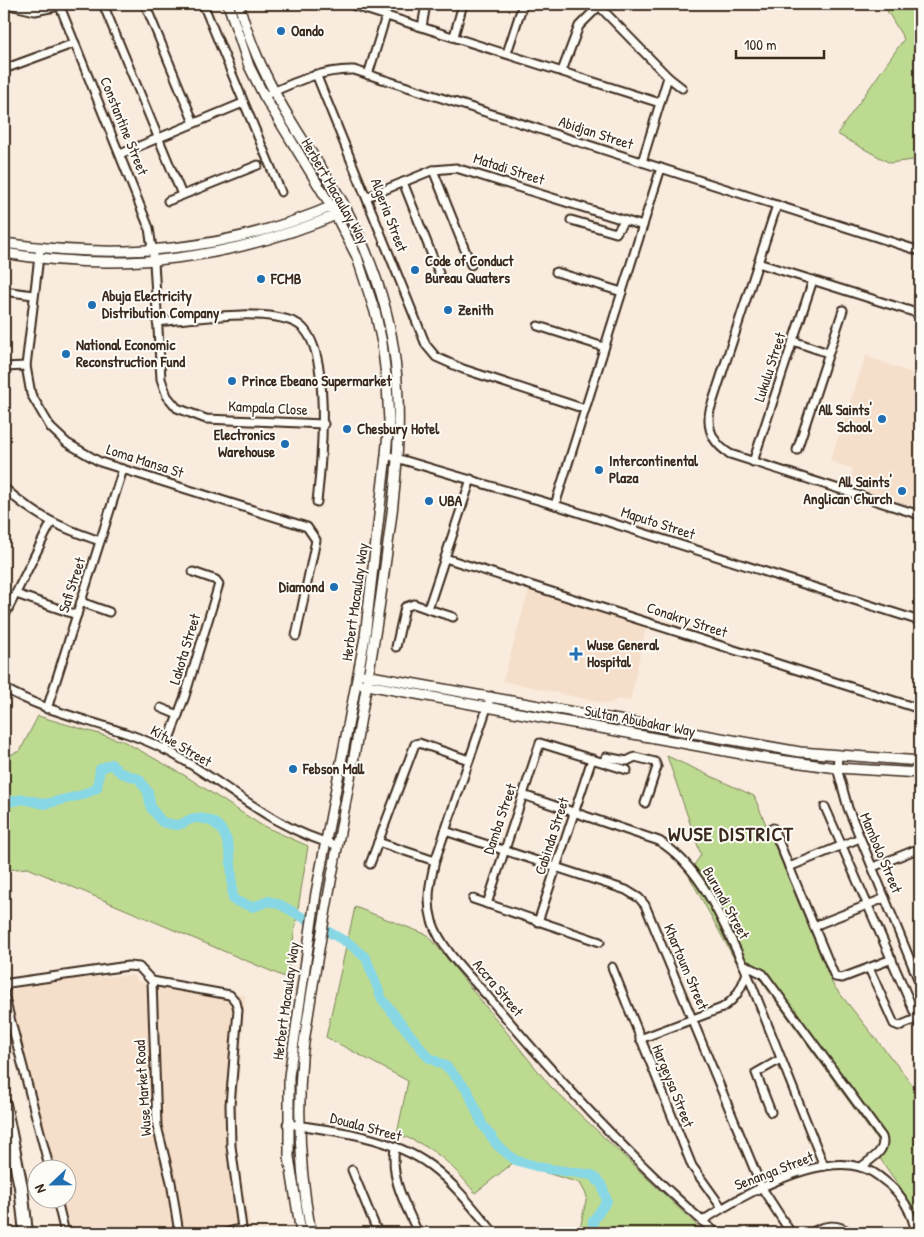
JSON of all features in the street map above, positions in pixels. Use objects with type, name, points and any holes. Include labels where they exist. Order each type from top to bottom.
[{"type":"highway","points":[[4,1104],[21,1187],[26,1233]]},
{"type":"main road","name":"Herbert Macaulay Way","points":[[228,4],[249,66],[264,96],[331,206],[357,257],[382,343],[389,421],[358,678],[316,893],[289,1076],[287,1124],[294,1196],[301,1233]]},
{"type":"main road","name":"Herbert Macaulay Way","points":[[239,4],[253,48],[274,91],[347,211],[379,284],[393,342],[398,383],[398,458],[370,675],[336,844],[302,1057],[299,1126],[300,1156],[311,1233]]},
{"type":"main road","points":[[4,243],[40,248],[90,251],[153,251],[184,248],[244,237],[342,202]]},
{"type":"main road","points":[[4,253],[39,259],[87,263],[154,262],[248,246],[347,211]]},
{"type":"main road","name":"Sultan Abubakar Way","points":[[358,678],[370,675],[735,742],[838,757],[920,761]]},
{"type":"main road","name":"Sultan Abubakar Way","points":[[358,678],[368,685],[706,748],[837,768],[920,773]]},
{"type":"street","points":[[5,4],[35,11],[59,5]]},
{"type":"street","points":[[103,4],[182,195]]},
{"type":"street","points":[[144,4],[194,123]]},
{"type":"street","points":[[203,4],[281,192]]},
{"type":"street","points":[[349,4],[660,103]]},
{"type":"street","points":[[422,27],[426,4]]},
{"type":"street","points":[[454,36],[463,4]]},
{"type":"street","points":[[507,53],[523,4]]},
{"type":"street","name":"Constantine Street","points":[[59,5],[146,220],[153,251],[157,322]]},
{"type":"street","points":[[562,71],[579,26],[598,5],[668,77],[682,88]]},
{"type":"street","points":[[368,75],[386,16]]},
{"type":"street","points":[[4,70],[75,43]]},
{"type":"street","name":"Abidjan Street","points":[[264,96],[316,74],[337,70],[354,70],[920,251]]},
{"type":"street","name":"Algeria Street","points":[[316,74],[426,346],[436,357],[463,369],[585,409]]},
{"type":"street","points":[[642,162],[668,77]]},
{"type":"street","points":[[120,154],[243,103]]},
{"type":"street","points":[[168,201],[258,165]]},
{"type":"street","name":"Matadi Street","points":[[367,197],[433,170],[447,168],[464,169],[643,226]]},
{"type":"street","points":[[555,505],[661,168]]},
{"type":"street","points":[[433,170],[471,265]]},
{"type":"street","points":[[403,182],[439,273]]},
{"type":"street","points":[[777,205],[708,420],[712,436],[719,447],[730,454],[920,516]]},
{"type":"street","points":[[571,220],[616,233],[620,231],[624,221]]},
{"type":"street","name":"Loma Mansa St","points":[[40,248],[26,366],[31,394],[51,428],[84,455],[307,527],[312,531],[316,540],[296,636]]},
{"type":"street","points":[[758,263],[920,314]]},
{"type":"street","points":[[556,272],[622,292]]},
{"type":"street","name":"Lukulu Street","points":[[753,462],[813,280]]},
{"type":"street","points":[[4,291],[33,295]]},
{"type":"street","points":[[797,450],[843,310]]},
{"type":"street","name":"Kampala Close","points":[[262,315],[296,323],[311,340],[317,360],[324,424],[206,419],[177,408],[167,396],[161,379],[157,322],[262,315]]},
{"type":"street","points":[[538,326],[604,347]]},
{"type":"street","points":[[793,341],[828,353]]},
{"type":"street","points":[[4,367],[26,366]]},
{"type":"street","points":[[317,502],[324,424]]},
{"type":"street","name":"Maputo Street","points":[[386,455],[555,505],[920,621]]},
{"type":"street","name":"Safi Street","points":[[47,709],[123,469]]},
{"type":"street","points":[[428,609],[471,479]]},
{"type":"street","points":[[4,488],[23,505],[51,523],[100,541]]},
{"type":"street","points":[[4,617],[51,523]]},
{"type":"street","name":"Conakry Street","points":[[445,558],[920,709]]},
{"type":"street","name":"Lakota Street","points":[[165,750],[178,715],[219,584],[216,580],[193,572]]},
{"type":"street","points":[[16,594],[77,615]]},
{"type":"street","points":[[81,602],[109,612]]},
{"type":"street","points":[[396,647],[405,607],[414,604],[453,617]]},
{"type":"street","name":"Kitwe Street","points":[[4,688],[47,709],[132,735],[165,750],[262,813],[297,832],[336,844]]},
{"type":"street","name":"Accra Street","points":[[491,696],[435,861],[429,888],[428,904],[433,922],[450,951],[551,1072],[629,1151],[716,1233]]},
{"type":"street","points":[[162,708],[178,715]]},
{"type":"street","points":[[370,864],[415,744],[419,742],[469,760]]},
{"type":"street","name":"Damba Street","points":[[487,904],[540,743],[592,759]]},
{"type":"street","points":[[604,762],[606,757],[628,761],[635,757],[655,762],[657,767],[645,803]]},
{"type":"street","name":"Mambolo Street","points":[[838,757],[837,768],[841,789],[920,984]]},
{"type":"street","points":[[592,759],[627,770]]},
{"type":"street","name":"Cabinda Street","points":[[538,922],[592,759]]},
{"type":"street","name":"Burundi Street","points":[[523,795],[659,841],[674,850],[688,864],[701,882],[743,964],[824,1166]]},
{"type":"street","points":[[825,807],[916,1016],[914,1020],[899,1026],[894,1024],[869,968]]},
{"type":"street","points":[[773,828],[835,977],[842,978],[892,959]]},
{"type":"street","name":"Khartoum Street","points":[[445,831],[626,890],[642,902],[694,1019],[762,1188],[792,1233]]},
{"type":"street","points":[[789,867],[860,838]]},
{"type":"street","points":[[378,842],[435,861]]},
{"type":"street","points":[[872,868],[920,848]]},
{"type":"street","points":[[814,926],[885,898]]},
{"type":"street","points":[[472,899],[600,942]]},
{"type":"street","points":[[743,964],[763,974],[882,1137],[881,1150],[861,1167]]},
{"type":"street","points":[[4,990],[9,982],[128,966],[139,967],[152,981],[230,995],[236,1002],[238,1010],[230,1113],[235,1192],[242,1228],[225,1233]]},
{"type":"street","name":"Hargeysa Street","points":[[612,967],[692,1166],[722,1208]]},
{"type":"street","points":[[640,1040],[694,1019],[732,1001],[739,992],[747,973]]},
{"type":"street","name":"Wuse Market Road","points":[[152,981],[157,1126],[171,1182],[179,1233]]},
{"type":"street","points":[[4,995],[47,1160]]},
{"type":"street","points":[[770,1112],[756,1073],[781,1059]]},
{"type":"street","name":"Douala Street","points":[[287,1124],[336,1132],[395,1147],[417,1157],[442,1175],[494,1233]]},
{"type":"street","points":[[395,1147],[392,1165],[395,1180],[418,1233]]},
{"type":"street","name":"Senanga Street","points":[[702,1221],[722,1208],[762,1188],[824,1166],[842,1164],[861,1167],[895,1188],[907,1205],[916,1233]]},
{"type":"street","points":[[352,1170],[378,1233]]},
{"type":"street","points":[[59,1210],[65,1233]]},
{"type":"street","points":[[811,1233],[828,1226],[840,1227],[850,1233]]},
{"type":"shaded area","name":"All Saints' School","points":[[866,356],[920,376],[920,484],[913,506],[848,485],[853,469],[830,461]]},
{"type":"shaded area","name":"Wuse General Hospital","points":[[529,589],[646,626],[630,701],[618,699],[608,704],[503,681]]},
{"type":"shaded area","points":[[135,975],[138,982],[245,995],[237,1106],[237,1151],[251,1233],[70,1233],[65,1210],[78,1210],[78,1160],[53,1160],[9,992],[21,987],[75,978]]},
{"type":"green space","points":[[883,4],[920,4],[920,159],[890,163],[837,134],[904,39]]},
{"type":"green space","points":[[38,716],[123,741],[184,775],[261,825],[308,846],[287,978],[28,868],[4,870],[4,757],[20,751]]},
{"type":"green space","points":[[667,756],[754,796],[833,985],[920,1094],[920,1216],[881,1160],[877,1140],[757,975],[736,962],[688,874],[701,855]]},
{"type":"green space","points":[[355,907],[428,935],[551,1087],[705,1233],[579,1233],[587,1196],[580,1183],[513,1163],[475,1193],[449,1164],[431,1150],[397,1134],[408,1081],[326,1037]]},
{"type":"waterway","points":[[4,803],[23,799],[45,804],[82,795],[97,788],[100,769],[111,764],[121,773],[139,779],[148,792],[151,808],[162,822],[178,825],[196,818],[210,820],[219,827],[229,849],[233,900],[253,907],[269,901],[281,905],[350,944],[366,958],[382,999],[428,1057],[447,1067],[468,1091],[482,1124],[498,1146],[515,1160],[543,1168],[592,1175],[602,1185],[607,1201],[593,1221],[593,1233]]},
{"type":"place","name":"Oando","points":[[281,31]]},
{"type":"place","name":"Code of Conduct Bureau Quaters","points":[[415,270]]},
{"type":"place","name":"FCMB","points":[[261,279]]},
{"type":"place","name":"Abuja Electricity Distribution Company","points":[[92,305]]},
{"type":"place","name":"Zenith","points":[[448,310]]},
{"type":"place","name":"National Economic Reconstruction Fund","points":[[66,354]]},
{"type":"place","name":"Prince Ebeano Supermarket","points":[[232,381]]},
{"type":"place","name":"All Saints' School","points":[[882,419]]},
{"type":"place","name":"Chesbury Hotel","points":[[347,429]]},
{"type":"place","name":"Electronics Warehouse","points":[[285,444]]},
{"type":"place","name":"Intercontinental Plaza","points":[[599,470]]},
{"type":"place","name":"All Saints' Anglican Church","points":[[902,491]]},
{"type":"place","name":"UBA","points":[[429,501]]},
{"type":"place","name":"Diamond","points":[[334,587]]},
{"type":"place","name":"Wuse General Hospital","points":[[576,654]]},
{"type":"place","name":"Febson Mall","points":[[293,769]]},
{"type":"district","name":"WUSE DISTRICT","points":[[731,834]]}]
